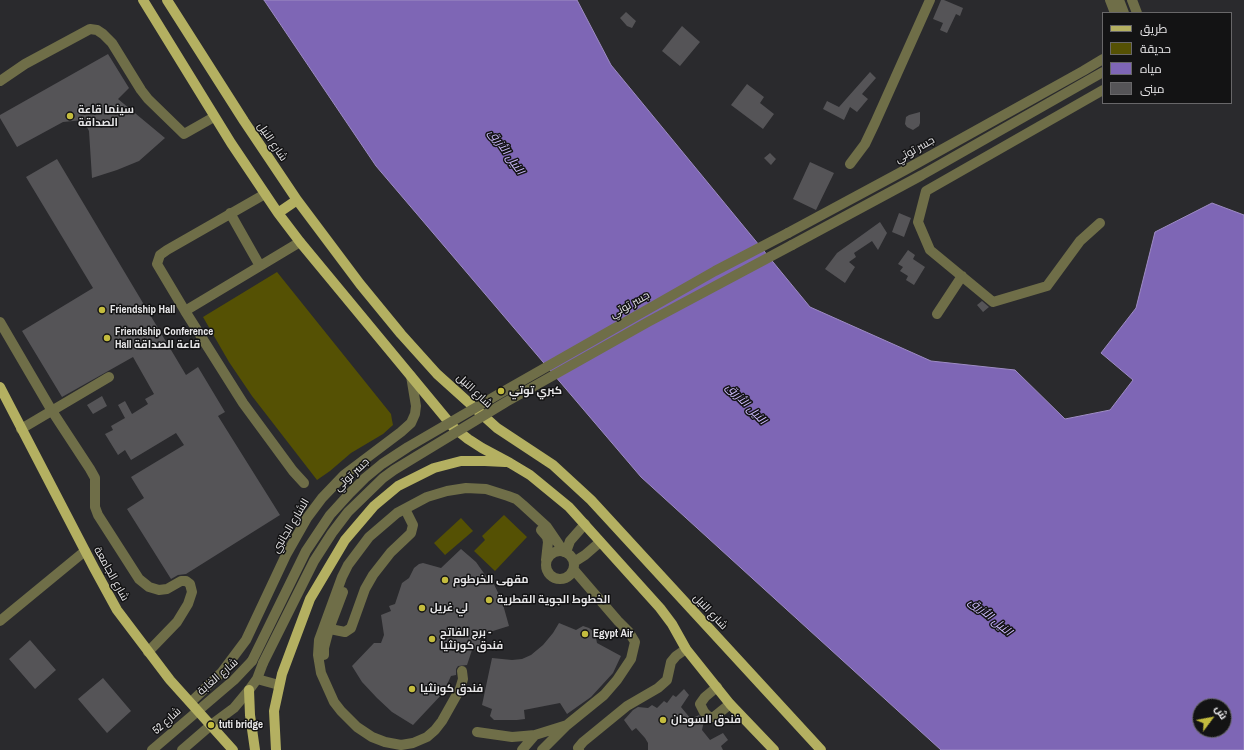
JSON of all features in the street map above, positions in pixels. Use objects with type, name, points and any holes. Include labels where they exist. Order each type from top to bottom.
[{"type":"main road","points":[[143,0],[173,52],[278,213],[300,242],[453,427],[472,442],[530,475],[552,491],[569,507],[672,624],[686,649],[730,704],[774,750]]},
{"type":"main road","name":"شارع النيل","points":[[167,0],[224,90],[297,200],[356,278],[401,334],[437,374],[497,428],[553,465],[580,490],[821,750]]},
{"type":"main road","points":[[278,213],[297,200]]},
{"type":"main road","name":"شارع الجامعة","points":[[0,387],[117,610],[170,680],[234,750]]},
{"type":"main road","points":[[276,750],[274,711],[282,674],[310,599],[346,540],[374,506],[398,486],[434,468],[461,461],[510,463]]},
{"type":"main road","points":[[249,690],[250,714],[255,750]]},
{"type":"street","points":[[850,164],[859,153],[876,123],[930,0]]},
{"type":"street","points":[[1110,0],[1115,12]]},
{"type":"street","points":[[1119,0],[1124,12]]},
{"type":"street","points":[[1132,0],[1137,12]]},
{"type":"street","points":[[0,81],[25,64],[90,29],[97,30],[104,34],[112,43],[148,100],[184,134],[214,116]]},
{"type":"street","name":"جسر توتي","points":[[252,660],[306,551],[318,532],[330,515],[350,493],[382,464],[408,446],[648,308],[905,170],[1083,72],[1102,60]]},
{"type":"street","name":"جسر توتي","points":[[257,679],[314,560],[348,512],[372,488],[394,470],[506,402],[648,322],[922,175],[1102,73]]},
{"type":"street","points":[[1100,223],[1080,241],[1047,286],[993,302],[930,250],[918,222],[926,191],[1102,91]]},
{"type":"street","points":[[265,194],[167,250],[160,255],[157,264],[184,311],[243,403],[293,471],[304,483]]},
{"type":"street","points":[[230,213],[260,266]]},
{"type":"street","points":[[184,311],[300,242]]},
{"type":"street","points":[[937,314],[962,276]]},
{"type":"street","points":[[0,322],[52,410],[90,469],[94,478],[95,507],[98,515],[139,579],[149,587],[159,590],[167,589],[181,581],[186,581],[190,584],[192,592],[188,604],[177,622],[148,652]]},
{"type":"street","name":"الشارع الجانبي","points":[[195,706],[246,640],[286,554],[307,518],[322,498],[344,475],[401,432],[411,422],[416,414],[416,406],[411,376]]},
{"type":"street","points":[[21,429],[109,377]]},
{"type":"street","points":[[326,628],[342,577],[348,565],[377,530],[397,513],[427,497],[447,491],[466,488],[486,489],[516,499],[547,527],[565,552],[571,557],[574,566],[618,621],[629,632],[635,642],[631,660],[617,680],[604,695],[567,725],[542,750]]},
{"type":"street","points":[[459,675],[463,679],[460,689],[442,721],[435,730],[426,737],[413,743],[401,745],[385,742],[372,737],[357,728],[334,702],[325,683],[319,662],[318,644],[354,566],[385,529],[407,513],[429,503],[464,494],[483,495],[500,499],[519,510],[544,533],[548,542],[546,560],[547,572],[555,579],[561,580],[571,575],[574,566],[600,542]]},
{"type":"street","points":[[326,628],[345,632],[353,624],[359,604],[373,575],[391,552],[411,533],[412,525],[407,513]]},
{"type":"street","points":[[565,552],[570,541],[585,524]]},
{"type":"street","points":[[0,621],[85,551]]},
{"type":"street","points":[[546,560],[554,552],[565,552]]},
{"type":"street","points":[[579,750],[578,748],[583,742],[627,706],[658,688],[667,680],[671,662],[676,656],[686,649]]},
{"type":"street","name":"شارع الغابة","points":[[195,706],[234,680],[252,660]]},
{"type":"street","points":[[182,750],[211,725],[234,708],[257,679],[279,685]]},
{"type":"street","points":[[717,687],[705,697],[700,704],[704,712],[709,717],[714,717],[730,704]]},
{"type":"street","name":"شارع 52","points":[[152,750],[195,706]]},
{"type":"street","points":[[477,732],[512,737],[536,735],[567,725]]},
{"type":"street","points":[[522,750],[536,735]]},
{"type":"green space","points":[[277,272],[391,414],[393,425],[383,434],[351,453],[317,480],[252,396],[229,362],[203,317]]},
{"type":"green space","points":[[504,515],[527,537],[495,571],[474,551],[485,540],[482,536]]},
{"type":"green space","points":[[461,518],[473,531],[445,555],[434,543]]},
{"type":"water","name":"النيل الأزرق","points":[[264,0],[577,0],[611,65],[810,307],[931,361],[1015,370],[1065,419],[1110,410],[1133,380],[1101,353],[1136,308],[1155,232],[1212,203],[1244,215],[1244,750],[941,750],[641,477],[376,166]]},
{"type":"building","points":[[941,0],[963,8],[960,16],[956,14],[947,33],[940,30],[943,23],[933,19]]},
{"type":"building","points":[[626,12],[636,21],[632,28],[627,26],[620,18]]},
{"type":"building","points":[[682,26],[700,42],[680,66],[662,51]]},
{"type":"building","name":"سينما قاعة الصداقة","points":[[108,54],[129,88],[118,99],[165,138],[139,161],[92,178],[89,131],[83,120],[63,122],[17,147],[0,118],[0,115]]},
{"type":"building","points":[[870,72],[876,78],[862,94],[868,99],[857,112],[850,107],[844,120],[823,109],[827,101],[839,107]]},
{"type":"building","points":[[747,84],[764,97],[760,103],[774,114],[763,129],[731,105]]},
{"type":"building","points":[[920,112],[919,126],[913,130],[907,127],[905,124],[906,117]]},
{"type":"building","points":[[770,153],[776,159],[771,165],[764,158]]},
{"type":"building","points":[[57,159],[186,375],[198,367],[225,412],[218,416],[280,515],[186,574],[178,575],[171,579],[127,509],[144,498],[131,477],[184,445],[176,433],[131,460],[125,450],[118,455],[105,434],[113,430],[111,426],[125,418],[118,405],[125,401],[132,414],[148,404],[145,399],[154,394],[133,357],[62,397],[22,331],[93,288],[26,177]]},
{"type":"building","points":[[810,162],[834,173],[816,210],[793,199]]},
{"type":"building","points":[[899,213],[911,218],[904,237],[892,232]]},
{"type":"building","points":[[880,222],[887,233],[878,250],[872,241],[854,253],[856,257],[849,262],[855,267],[845,283],[825,269],[837,253]]},
{"type":"building","points":[[908,250],[915,255],[913,259],[925,267],[914,285],[906,280],[908,276],[900,271],[903,267],[898,264]]},
{"type":"building","points":[[982,301],[989,307],[983,312],[977,305]]},
{"type":"building","points":[[102,396],[107,406],[93,414],[87,405]]},
{"type":"building","name":"برج الفاتح - فندق كورنثيا","points":[[461,549],[476,562],[488,579],[491,578],[502,601],[509,626],[480,635],[482,651],[472,650],[467,665],[458,666],[456,669],[456,675],[451,676],[443,693],[413,725],[392,712],[377,698],[362,682],[352,666],[374,643],[381,643],[384,635],[381,615],[391,611],[389,606],[395,604],[402,583],[409,578],[414,568],[423,563],[441,568]]},
{"type":"building","points":[[559,623],[576,630],[583,626],[589,628],[595,633],[597,643],[621,656],[613,673],[591,697],[567,714],[560,703],[524,710],[525,719],[494,720],[490,716],[492,709],[482,705],[492,658],[512,660],[522,659],[531,655],[543,645]]},
{"type":"building","points":[[30,640],[56,670],[35,689],[9,659]]},
{"type":"building","points":[[103,678],[131,711],[107,733],[78,699]]},
{"type":"building","name":"فندق السودان","points":[[684,689],[689,695],[681,707],[691,719],[699,715],[704,721],[702,730],[710,740],[723,733],[728,740],[721,746],[723,750],[648,750],[648,743],[645,738],[636,728],[632,731],[624,720],[633,710],[638,707],[648,708],[652,705],[657,708],[664,701],[667,703],[673,695],[676,697]]},
{"type":"place","name":"سينما قاعة الصداقة","points":[[70,116]]},
{"type":"place","name":"Friendship Hall","points":[[102,310]]},
{"type":"place","name":"Friendship Conference Hall قاعة الصداقة","points":[[107,338]]},
{"type":"place","name":"كبري توتي","points":[[501,391]]},
{"type":"place","name":"مقهى الخرطوم","points":[[445,580]]},
{"type":"place","name":"الخطوط الجوية القطرية","points":[[489,600]]},
{"type":"place","name":"لي غريل","points":[[422,608]]},
{"type":"place","name":"Egypt Air","points":[[585,634]]},
{"type":"place","name":"برج الفاتح - فندق كورنثيا","points":[[432,639]]},
{"type":"place","name":"فندق كورنثيا","points":[[412,689]]},
{"type":"place","name":"فندق السودان","points":[[663,720]]},
{"type":"place","name":"tuti bridge","points":[[211,725]]}]
